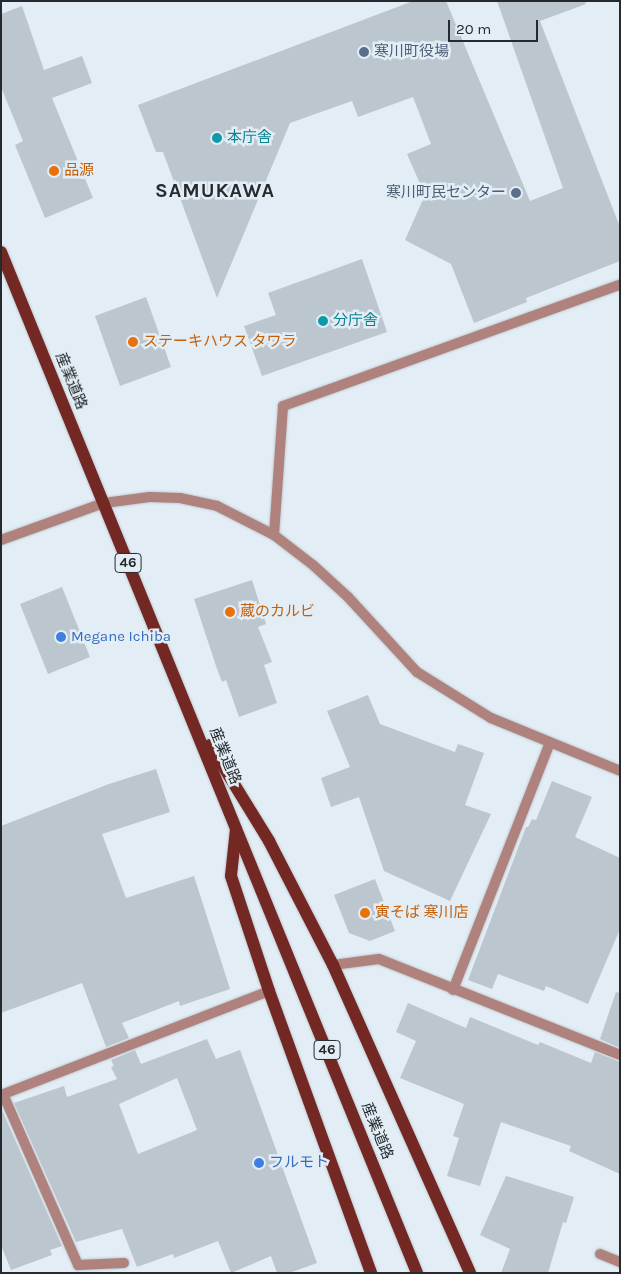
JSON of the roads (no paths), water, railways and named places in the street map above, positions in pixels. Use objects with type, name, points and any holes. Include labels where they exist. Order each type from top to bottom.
[{"type":"main road","name":"産業道路","points":[[1,252],[104,502],[150,620],[237,827],[416,1273]]},
{"type":"main road","points":[[191,716],[269,841],[333,965],[470,1273]]},
{"type":"main road","points":[[237,827],[231,876],[269,991],[371,1273]]},
{"type":"street","points":[[274,535],[283,406],[620,285]]},
{"type":"street","points":[[1,540],[104,502],[150,497],[180,498],[217,506],[274,535],[348,597],[416,672],[491,718],[620,771]]},
{"type":"street","points":[[453,990],[550,742]]},
{"type":"street","points":[[333,965],[380,959],[620,1056]]},
{"type":"street","points":[[124,1263],[78,1265],[2,1094],[269,991]]},
{"type":"street","points":[[600,1254],[620,1262]]},
{"type":"place","name":"寒川町役場","points":[[364,52]]},
{"type":"place","name":"本庁舎","points":[[217,138]]},
{"type":"place","name":"品源","points":[[54,171]]},
{"type":"place","name":"寒川町民センター","points":[[516,193]]},
{"type":"place","name":"分庁舎","points":[[323,321]]},
{"type":"place","name":"ステーキハウス タワラ","points":[[133,342]]},
{"type":"place","name":"蔵のカルビ","points":[[230,612]]},
{"type":"place","name":"Megane Ichiba","points":[[61,637]]},
{"type":"place","name":"寅そば 寒川店","points":[[365,913]]},
{"type":"place","name":"フルモト","points":[[259,1163]]},
{"type":"district","name":"SAMUKAWA","points":[[215,190]]}]
